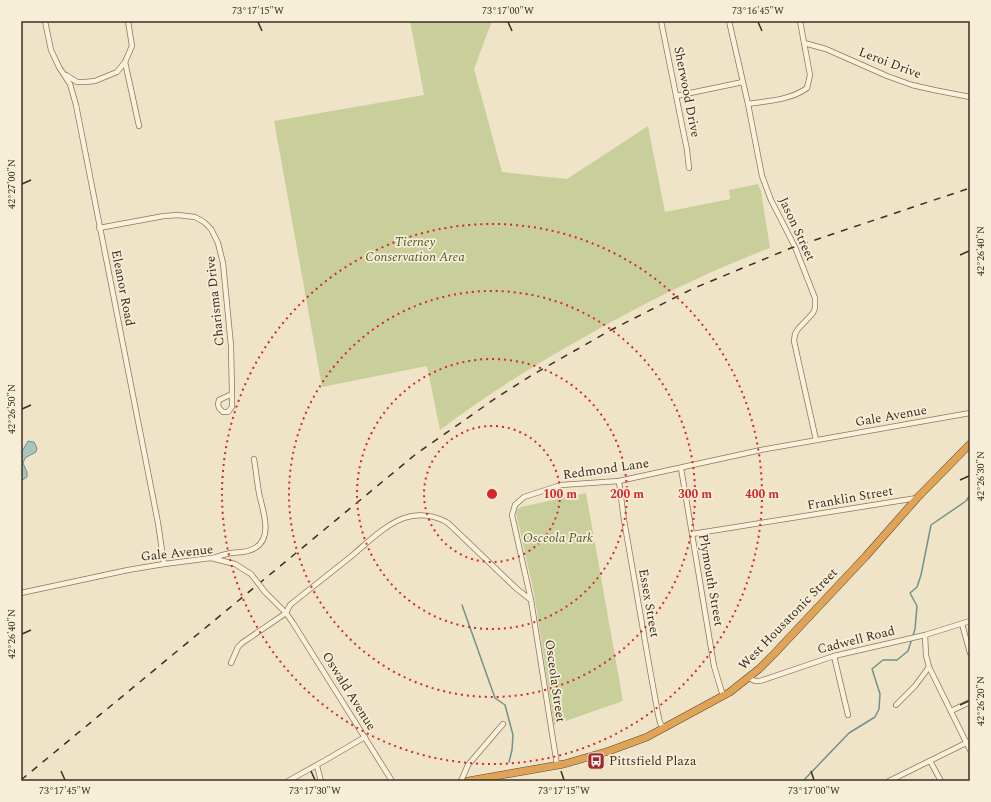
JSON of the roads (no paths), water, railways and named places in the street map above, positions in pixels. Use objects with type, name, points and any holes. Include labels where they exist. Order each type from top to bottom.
[{"type":"highway","name":"West Housatonic Street","points":[[468,781],[557,765],[623,746],[664,728],[723,696],[749,678],[783,645],[866,556],[917,498],[970,444]]},
{"type":"street","name":"Eleanor Road","points":[[45,21],[51,50],[59,67],[65,74],[76,105],[158,523],[164,564]]},
{"type":"street","points":[[65,74],[77,82],[95,81],[117,72],[125,62],[132,46],[128,21]]},
{"type":"street","name":"Sherwood Drive","points":[[661,21],[687,150],[689,168]]},
{"type":"street","name":"Jason Street","points":[[729,21],[748,104],[762,176],[766,188],[788,232],[815,298],[815,308],[813,313],[798,329],[795,334],[794,341],[816,440]]},
{"type":"street","points":[[748,104],[790,96],[807,88],[810,75],[800,21]]},
{"type":"street","name":"Leroi Drive","points":[[804,43],[826,49],[887,76],[912,85],[970,97]]},
{"type":"street","points":[[125,62],[140,126]]},
{"type":"street","points":[[676,96],[742,82]]},
{"type":"street","name":"Charisma Drive","points":[[99,228],[164,216],[182,215],[200,219],[211,228],[218,243],[223,263],[231,346],[232,394]]},
{"type":"street","name":"Gale Avenue","points":[[816,440],[970,413]]},
{"type":"street","name":"Redmond Lane","points":[[531,600],[512,520],[513,510],[516,503],[529,495],[561,485],[619,481],[761,450],[816,440]]},
{"type":"street","points":[[211,558],[250,550],[258,546],[264,539],[266,524],[254,459]]},
{"type":"street","name":"Plymouth Street","points":[[681,468],[714,666],[723,696]]},
{"type":"street","name":"Essex Street","points":[[619,481],[624,520],[658,714],[660,723],[664,728]]},
{"type":"street","name":"Franklin Street","points":[[692,534],[917,498]]},
{"type":"street","points":[[230,663],[235,652],[242,643],[286,613],[290,605],[377,535],[395,522],[408,517],[421,516],[436,518],[448,523],[514,587],[531,600]]},
{"type":"street","name":"Gale Avenue","points":[[21,593],[97,576],[164,564],[211,558],[235,564],[251,574],[265,592],[286,613]]},
{"type":"street","name":"Osceola Street","points":[[531,600],[557,765]]},
{"type":"street","name":"Oswald Avenue","points":[[286,613],[392,781]]},
{"type":"street","name":"Cadwell Road","points":[[749,678],[760,682],[834,656],[925,635],[970,621]]},
{"type":"street","points":[[962,624],[970,653]]},
{"type":"street","points":[[925,635],[926,655],[929,667],[968,742],[970,750]]},
{"type":"street","points":[[834,656],[848,715]]},
{"type":"street","points":[[896,705],[915,686],[929,667]]},
{"type":"street","points":[[951,711],[970,702]]},
{"type":"street","points":[[461,781],[468,765],[503,724]]},
{"type":"street","points":[[288,781],[317,766],[365,737]]},
{"type":"street","points":[[889,781],[896,780],[968,742]]},
{"type":"street","points":[[930,761],[941,781]]},
{"type":"street","points":[[317,766],[322,781]]},
{"type":"water","points":[[28,441],[34,442],[37,448],[36,452],[25,458],[23,463],[27,472],[27,477],[21,481],[21,453]]},
{"type":"waterway","points":[[803,781],[849,733],[875,717],[879,709],[880,694],[872,669],[883,660],[897,660],[908,651],[915,629],[917,606],[910,593],[917,587],[921,575],[931,525],[966,501],[970,495]]},
{"type":"waterway","points":[[462,605],[495,698],[505,705],[513,735],[512,750],[509,762]]},
{"type":"railway","points":[[21,780],[416,454],[496,398],[532,375],[611,330],[692,289],[791,248],[970,188]]},
{"type":"place","name":"Pittsfield Plaza","points":[[596,761]]},
{"type":"park label","name":"Tierney Conservation Area","points":[[415,250]]},
{"type":"park label","name":"Osceola Park","points":[[558,538]]}]
